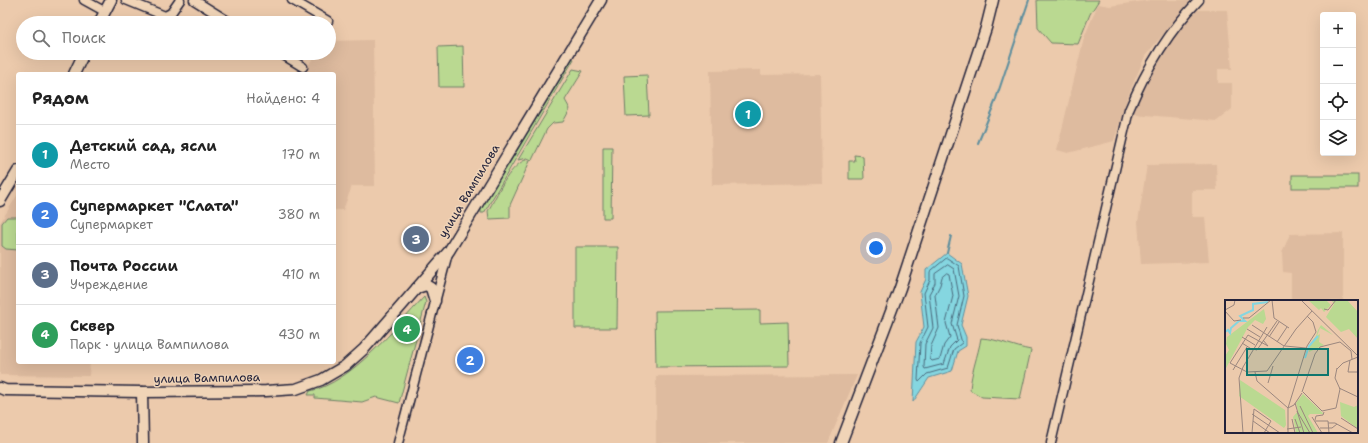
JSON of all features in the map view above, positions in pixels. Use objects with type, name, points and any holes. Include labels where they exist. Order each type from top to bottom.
[{"type":"street","points":[[84,0],[104,11]]},
{"type":"street","points":[[102,16],[111,0]]},
{"type":"street","points":[[126,0],[165,16],[171,13],[180,0]]},
{"type":"street","points":[[194,0],[220,16]]},
{"type":"street","points":[[292,0],[319,16]]},
{"type":"street","name":"улица Вампилова","points":[[0,388],[5,390],[142,392],[266,391],[296,389],[321,380],[345,366],[364,349],[449,250],[602,0]]},
{"type":"street","points":[[841,443],[900,288],[986,28],[993,0]]},
{"type":"street","points":[[1051,443],[1129,110],[1141,79],[1165,40],[1182,18],[1199,0]]},
{"type":"street","points":[[75,72],[81,60]]},
{"type":"street","points":[[292,60],[303,67]]},
{"type":"street","points":[[0,201],[16,174]]},
{"type":"street","points":[[398,443],[449,250]]},
{"type":"street","points":[[417,288],[426,285],[431,288],[435,301]]},
{"type":"street","points":[[142,392],[143,443]]},
{"type":"shaded area","points":[[1151,0],[1188,0],[1190,2],[1145,56],[1128,96],[1114,141],[1068,153],[1057,150],[1084,38],[1098,4],[1110,6]]},
{"type":"shaded area","points":[[1194,10],[1227,10],[1232,69],[1218,69],[1218,83],[1232,83],[1232,109],[1217,121],[1133,114],[1146,80],[1178,27]]},
{"type":"shaded area","points":[[373,40],[375,186],[352,186],[343,210],[336,210],[336,72],[304,72],[312,60],[336,60],[336,41]]},
{"type":"shaded area","points":[[761,70],[761,75],[820,74],[822,183],[712,185],[710,71]]},
{"type":"shaded area","points":[[1216,164],[1217,190],[1192,190],[1192,217],[1205,217],[1209,262],[1141,264],[1138,222],[1147,165]]},
{"type":"shaded area","points":[[16,197],[16,364],[90,364],[89,376],[0,375],[0,223]]},
{"type":"shaded area","points":[[1343,233],[1343,300],[1291,300],[1291,273],[1283,272],[1282,253],[1290,234]]},
{"type":"shaded area","points":[[857,375],[828,443],[656,443],[656,376]]},
{"type":"green space","points":[[1037,0],[1099,0],[1090,14],[1078,44],[1051,43],[1038,28]]},
{"type":"green space","points":[[463,46],[464,87],[439,87],[438,47]]},
{"type":"green space","points":[[570,57],[574,59],[484,213],[481,213],[481,207]]},
{"type":"green space","points":[[573,69],[583,71],[565,100],[570,109],[563,122],[553,123],[547,129],[532,160],[527,158],[518,160]]},
{"type":"green space","points":[[647,75],[649,115],[626,116],[624,76]]},
{"type":"green space","points":[[603,147],[612,147],[611,218],[603,218]]},
{"type":"green space","points":[[854,155],[863,156],[864,179],[849,179],[849,161],[855,161]]},
{"type":"green space","points":[[525,160],[530,161],[510,205],[510,218],[489,219],[488,211],[504,182],[513,169]]},
{"type":"green space","points":[[1292,175],[1358,175],[1358,188],[1292,188]]},
{"type":"green space","points":[[7,217],[16,217],[16,250],[6,249],[2,246],[2,223]]},
{"type":"green space","points":[[575,247],[618,247],[617,328],[575,328]]},
{"type":"green space","points":[[424,297],[426,302],[399,403],[376,397],[362,402],[315,398],[315,395],[308,395],[310,391],[326,386],[357,366],[386,338]]},
{"type":"green space","points":[[760,310],[760,323],[788,322],[789,366],[656,367],[655,311]]},
{"type":"green space","points":[[981,338],[1031,350],[1020,399],[982,397],[970,390]]},
{"type":"water","points":[[947,253],[962,264],[968,296],[961,325],[966,337],[966,346],[958,351],[952,371],[929,378],[913,402],[916,342],[924,327],[920,292],[926,279],[926,270]]},
{"type":"waterway","points":[[978,143],[995,102],[1029,0]]},
{"type":"waterway","points":[[947,253],[951,236]]},
{"type":"place","name":"Детский сад, ясли","points":[[748,114]]},
{"type":"place","name":"Почта России","points":[[416,239]]},
{"type":"place","name":"Сквер","points":[[407,329]]},
{"type":"place","name":"Супермаркет \"Слата\"","points":[[470,360]]}]
